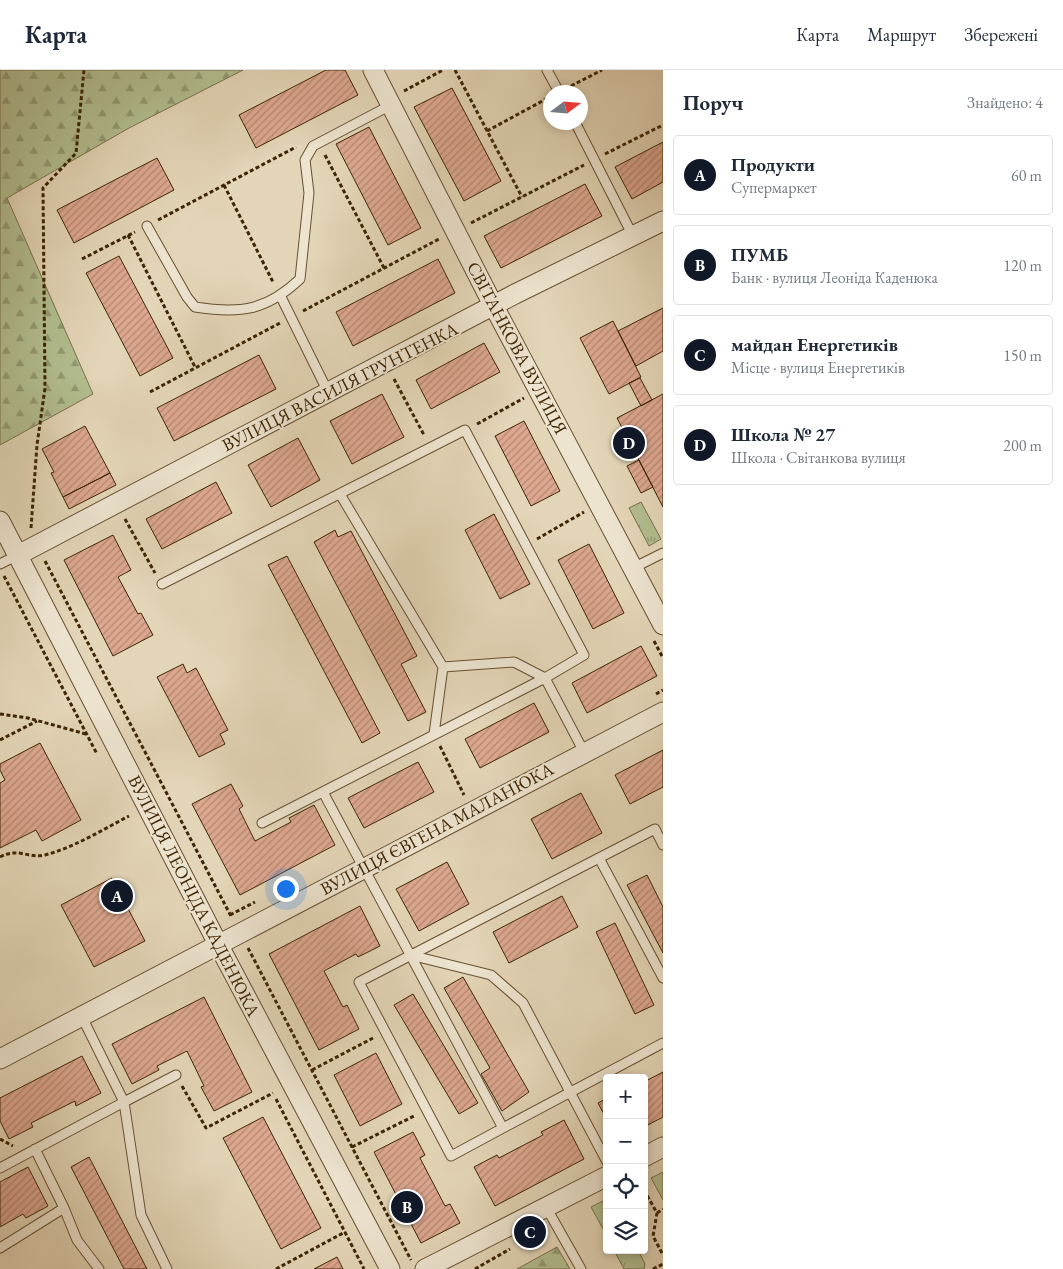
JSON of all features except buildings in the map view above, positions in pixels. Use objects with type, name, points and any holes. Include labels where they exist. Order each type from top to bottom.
[{"type":"street","name":"СВІТАНКОВА ВУЛИЦЯ","points":[[373,70],[663,625]]},
{"type":"street","name":"ВУЛИЦЯ ВАСИЛЯ ГРУНТЕНКА","points":[[18,555],[33,539],[117,504],[515,294],[663,220]]},
{"type":"street","name":"ВУЛИЦЯ ЛЕОНІДА КАДЕНЮКА","points":[[0,521],[218,944],[390,1269]]},
{"type":"street","name":"ВУЛИЦЯ ЄВГЕНА МАЛАНЮКА","points":[[0,1060],[663,712]]},
{"type":"street","points":[[648,1155],[663,1147]]},
{"type":"street","points":[[418,1265],[546,1207],[603,1178]]},
{"type":"lane","points":[[547,70],[555,85]]},
{"type":"lane","points":[[146,226],[187,297],[195,307],[248,310],[281,297],[300,279],[309,193],[305,160],[313,146],[390,102]]},
{"type":"lane","points":[[579,130],[633,236]]},
{"type":"lane","points":[[281,297],[328,392]]},
{"type":"lane","points":[[162,584],[465,430],[584,656],[262,823]]},
{"type":"lane","points":[[340,494],[442,666],[434,734]]},
{"type":"lane","points":[[633,568],[663,553]]},
{"type":"lane","points":[[0,564],[18,555]]},
{"type":"lane","points":[[442,666],[514,662],[544,678],[584,752]]},
{"type":"lane","points":[[323,792],[504,1128]]},
{"type":"lane","points":[[663,844],[655,829],[359,982],[451,1156],[663,1043]]},
{"type":"lane","points":[[599,858],[663,978]]},
{"type":"lane","points":[[410,955],[491,975],[523,1003],[603,1154]]},
{"type":"lane","points":[[82,1017],[124,1102],[141,1214],[167,1269]]},
{"type":"lane","points":[[0,1168],[176,1075]]},
{"type":"lane","points":[[35,1149],[64,1208],[77,1240],[99,1269]]},
{"type":"lane","points":[[546,1207],[581,1269]]},
{"type":"lane","points":[[0,1248],[64,1208]]},
{"type":"path","points":[[84,70],[76,153],[43,188],[45,388],[37,445],[33,539],[352,1147],[418,1265]]},
{"type":"path","points":[[390,102],[443,70]]},
{"type":"path","points":[[455,70],[522,197]]},
{"type":"path","points":[[574,85],[602,70]]},
{"type":"path","points":[[487,131],[543,101]]},
{"type":"path","points":[[150,392],[384,268],[663,125]]},
{"type":"path","points":[[82,259],[315,137],[384,268]]},
{"type":"path","points":[[224,185],[281,297]]},
{"type":"path","points":[[128,235],[196,367]]},
{"type":"path","points":[[385,363],[431,448]]},
{"type":"path","points":[[465,430],[526,397]]},
{"type":"path","points":[[526,545],[600,503]]},
{"type":"path","points":[[117,504],[162,584]]},
{"type":"path","points":[[0,714],[38,721],[86,735]]},
{"type":"path","points":[[0,740],[38,721]]},
{"type":"path","points":[[434,734],[464,795]]},
{"type":"path","points":[[0,858],[10,852],[43,855],[75,844],[129,816]]},
{"type":"path","points":[[312,1070],[385,1032]]},
{"type":"path","points":[[176,1075],[206,1128],[273,1093]]},
{"type":"path","points":[[352,1147],[426,1110]]},
{"type":"path","points":[[648,1197],[657,1212],[653,1236],[663,1255]]},
{"type":"path","points":[[657,1212],[663,1209]]},
{"type":"path","points":[[276,1269],[345,1232]]},
{"type":"path","points":[[653,1269],[663,1264]]},
{"type":"green space","points":[[0,70],[243,70],[129,128],[7,198],[93,394],[0,445]]},
{"type":"green space","points":[[641,502],[661,539],[649,546],[629,508]]},
{"type":"green space","points":[[663,1172],[663,1200],[651,1178]]},
{"type":"green space","points":[[603,1201],[603,1229],[591,1207]]},
{"type":"green space","points":[[557,1247],[570,1269],[517,1269]]},
{"type":"green space","points":[[616,1254],[640,1254],[645,1264],[644,1269],[624,1269]]},
{"type":"place","name":"Школа № 27","points":[[629,443]]},
{"type":"place","name":"Продукти","points":[[117,896]]},
{"type":"place","name":"ПУМБ","points":[[407,1207]]},
{"type":"place","name":"майдан Енергетиків","points":[[530,1232]]}]
